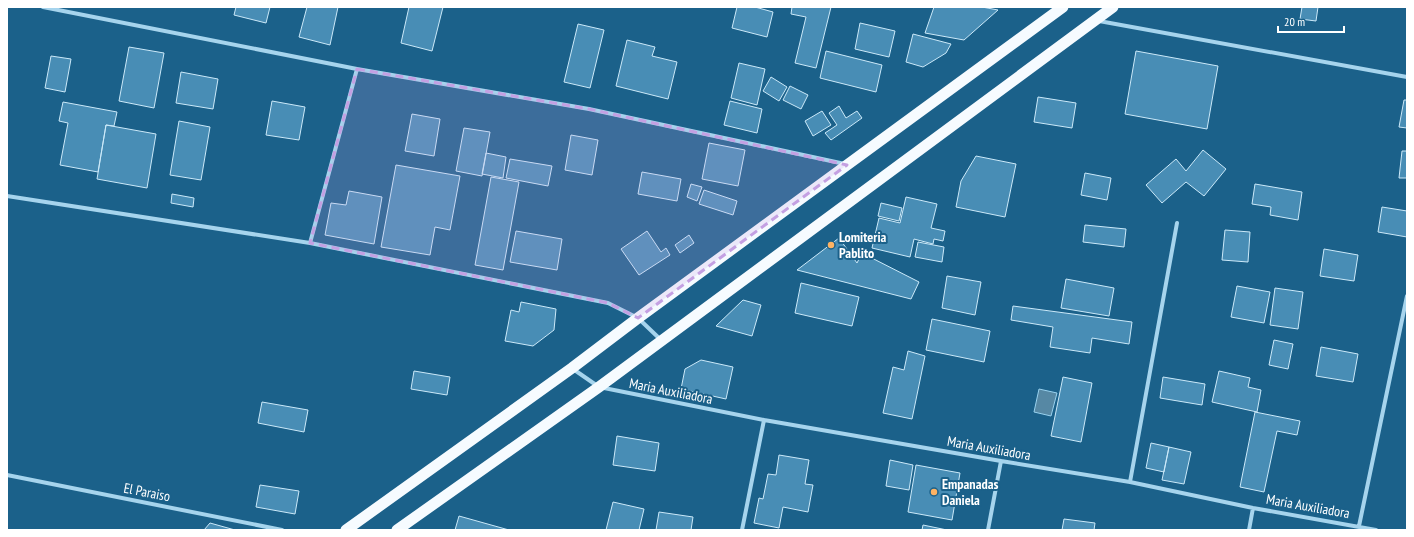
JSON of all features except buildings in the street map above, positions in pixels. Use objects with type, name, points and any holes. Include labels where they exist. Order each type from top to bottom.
[{"type":"highway","points":[[346,530],[572,368],[1063,7]]},
{"type":"highway","points":[[397,530],[599,387],[1113,7]]},
{"type":"street","points":[[43,7],[356,69],[589,109],[847,165]]},
{"type":"street","points":[[1095,20],[1407,77]]},
{"type":"street","points":[[310,243],[356,69]]},
{"type":"street","points":[[7,196],[310,243],[608,303],[638,318],[661,341]]},
{"type":"street","points":[[1130,482],[1177,223]]},
{"type":"street","points":[[1359,526],[1407,296]]},
{"type":"street","points":[[572,368],[599,387]]},
{"type":"street","name":"Maria Auxiliadora","points":[[599,387],[764,420],[1001,462],[1130,482],[1253,508],[1376,530]]},
{"type":"street","points":[[742,530],[764,420]]},
{"type":"street","points":[[988,530],[1001,462]]},
{"type":"street","name":"El Paraiso","points":[[7,475],[282,530]]},
{"type":"street","points":[[1249,530],[1253,508]]},
{"type":"highlighted area","points":[[357,69],[589,109],[847,165],[638,318],[608,303],[310,243]]},
{"type":"water","points":[[1039,389],[1057,393],[1051,416],[1034,412]]},
{"type":"place","name":"Lomiteria Pablito","points":[[831,245]]},
{"type":"place","name":"Empanadas Daniela","points":[[934,492]]}]
